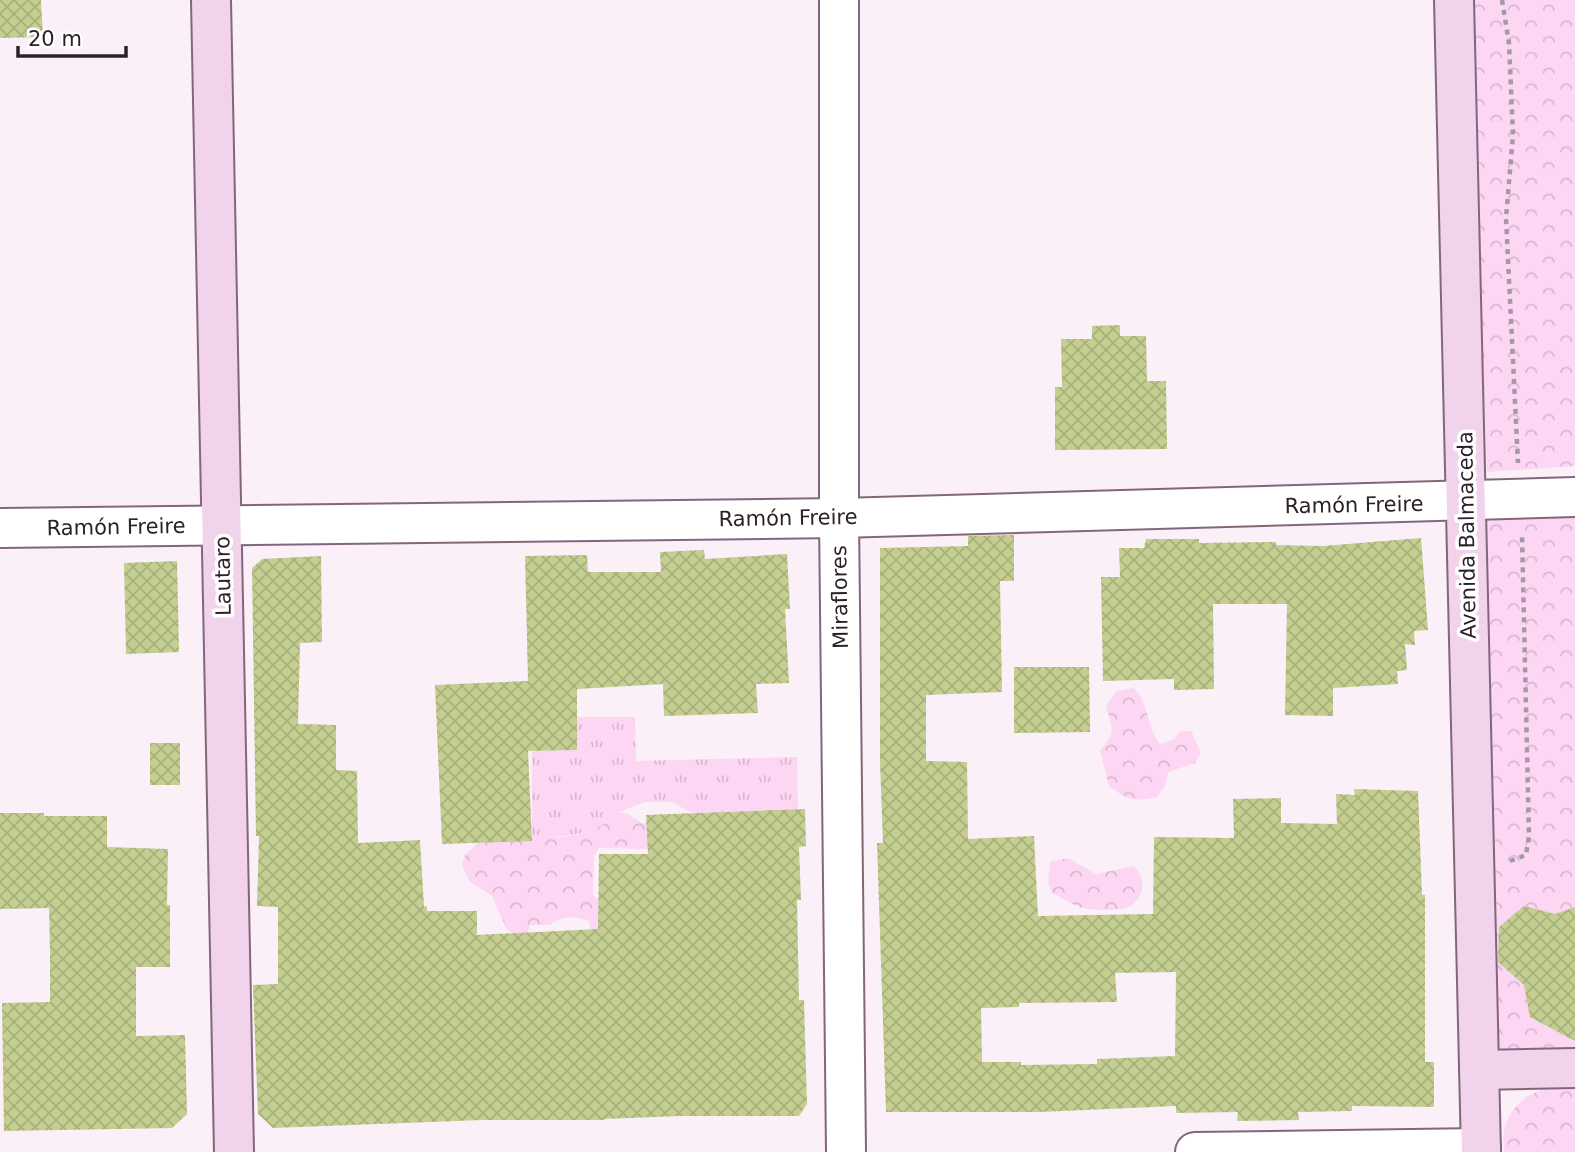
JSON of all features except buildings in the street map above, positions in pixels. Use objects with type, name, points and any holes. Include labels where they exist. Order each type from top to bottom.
[{"type":"main road","name":"Lautaro","points":[[211,0],[234,1152]]},
{"type":"main road","name":"Avenida Balmaceda","points":[[1454,0],[1481,1150]]},
{"type":"main road","points":[[1479,1070],[1575,1068]]},
{"type":"street","name":"Miraflores","points":[[839,0],[839,518],[846,1152]]},
{"type":"street","name":"Ramón Freire","points":[[0,528],[839,518],[1575,497]]},
{"type":"street","points":[[1195,1152],[1481,1150]]},
{"type":"path","points":[[1502,0],[1509,43],[1513,135],[1506,218],[1520,498],[1529,828]]},
{"type":"green space","points":[[1470,0],[1575,0],[1575,466],[1487,472]]},
{"type":"green space","points":[[1575,513],[1575,1063],[1484,1065],[1473,517]]},
{"type":"green space","points":[[1134,688],[1143,701],[1160,744],[1174,739],[1180,731],[1191,731],[1201,753],[1195,763],[1168,772],[1165,786],[1157,797],[1142,800],[1122,795],[1109,786],[1100,750],[1112,730],[1106,706],[1117,691]]},
{"type":"green space","points":[[577,717],[635,717],[636,761],[797,757],[798,809],[697,813],[672,802],[645,802],[619,812],[595,831],[532,841],[532,751],[577,750]]},
{"type":"green space","points":[[619,812],[642,823],[658,823],[653,849],[599,848],[594,856],[593,895],[601,903],[613,907],[593,943],[589,921],[578,918],[563,918],[550,925],[530,925],[527,936],[518,936],[507,930],[492,896],[470,882],[462,865],[465,855],[478,843],[564,837],[594,831]]},
{"type":"green space","points":[[1068,858],[1096,874],[1134,866],[1141,878],[1142,892],[1139,898],[1129,907],[1122,909],[1095,910],[1079,907],[1052,893],[1048,882],[1050,862]]},
{"type":"green space","points":[[1565,1085],[1575,1088],[1575,1152],[1504,1152],[1503,1137],[1506,1125],[1518,1104],[1539,1091]]}]
